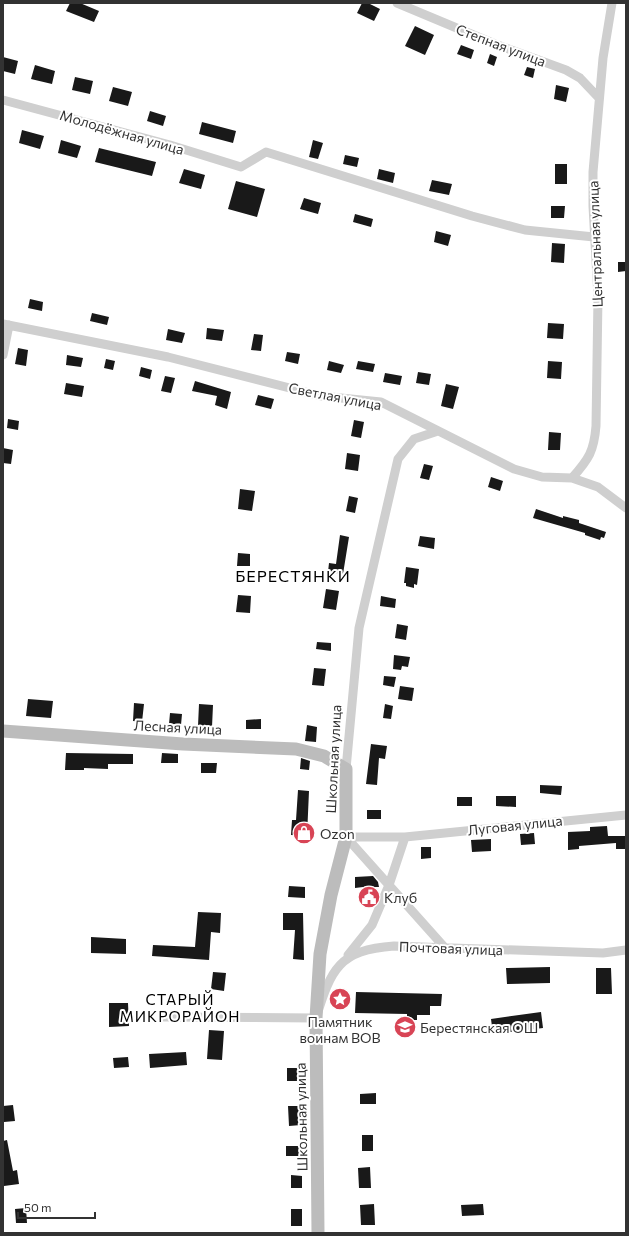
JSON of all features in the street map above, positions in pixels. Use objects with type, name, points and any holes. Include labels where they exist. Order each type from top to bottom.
[{"type":"street","name":"Степная улица","points":[[396,3],[495,44],[566,70],[580,78],[598,97]]},
{"type":"street","name":"Центральная улица","points":[[572,478],[588,460],[595,444],[598,298],[594,237],[593,172],[598,97],[612,3]]},
{"type":"street","name":"Молодёжная улица","points":[[3,100],[170,145],[241,167],[266,152],[472,216],[525,230],[594,237]]},
{"type":"street","name":"Светлая улица","points":[[6,325],[168,357],[320,396],[381,402],[514,469],[542,477],[572,478],[598,487],[626,508]]},
{"type":"street","points":[[3,354],[6,325]]},
{"type":"street","name":"Школьная улица","points":[[318,1233],[316,1018],[320,954],[331,895],[346,837],[346,768],[359,628],[398,458],[414,439],[438,431]]},
{"type":"street","name":"Лесная улица","points":[[3,731],[183,744],[296,749],[324,756],[346,768]]},
{"type":"street","name":"Луговая улица","points":[[346,837],[405,837],[626,815]]},
{"type":"street","points":[[346,837],[446,949]]},
{"type":"street","points":[[345,959],[372,925],[389,886],[405,837]]},
{"type":"street","name":"Почтовая улица","points":[[316,1018],[328,982],[345,959],[357,952],[373,948],[394,946],[446,949],[603,953],[626,950]]},
{"type":"street","points":[[164,1016],[316,1018]]},
{"type":"building","points":[[70,3],[80,3],[99,11],[94,22],[66,11]]},
{"type":"building","points":[[362,3],[368,3],[380,9],[374,21],[357,13]]},
{"type":"building","points":[[415,26],[434,35],[425,55],[405,46]]},
{"type":"building","points":[[461,45],[474,50],[471,59],[457,54]]},
{"type":"building","points":[[490,54],[497,57],[494,66],[487,63]]},
{"type":"building","points":[[3,57],[18,61],[15,74],[3,71]]},
{"type":"building","points":[[35,65],[55,71],[52,84],[31,79]]},
{"type":"building","points":[[527,67],[535,69],[533,78],[524,75]]},
{"type":"building","points":[[75,77],[93,81],[90,94],[72,90]]},
{"type":"building","points":[[556,85],[569,88],[566,102],[554,99]]},
{"type":"building","points":[[113,87],[132,92],[128,106],[109,101]]},
{"type":"building","points":[[150,111],[166,116],[163,126],[147,121]]},
{"type":"building","points":[[202,122],[236,131],[233,143],[199,134]]},
{"type":"building","points":[[22,130],[44,136],[40,149],[19,143]]},
{"type":"building","points":[[61,140],[81,146],[77,158],[58,153]]},
{"type":"building","points":[[313,140],[323,143],[318,159],[309,157]]},
{"type":"building","points":[[99,148],[156,162],[152,176],[95,162]]},
{"type":"building","points":[[345,155],[359,158],[357,167],[343,164]]},
{"type":"building","points":[[555,164],[567,164],[567,184],[555,184]]},
{"type":"building","points":[[184,169],[205,175],[201,189],[179,183]]},
{"type":"building","points":[[379,169],[395,173],[393,183],[377,179]]},
{"type":"building","points":[[432,180],[452,184],[449,195],[429,191]]},
{"type":"building","points":[[236,181],[265,189],[257,217],[228,209]]},
{"type":"building","points":[[304,198],[321,203],[318,214],[300,209]]},
{"type":"building","points":[[551,206],[565,206],[564,218],[551,218]]},
{"type":"building","points":[[355,214],[373,219],[371,227],[353,222]]},
{"type":"building","points":[[436,231],[451,235],[448,246],[434,242]]},
{"type":"building","points":[[552,243],[565,244],[564,263],[551,262]]},
{"type":"building","points":[[618,262],[626,262],[626,271],[618,272]]},
{"type":"building","points":[[30,299],[43,302],[42,311],[28,308]]},
{"type":"building","points":[[92,313],[109,317],[107,325],[90,321]]},
{"type":"building","points":[[548,323],[564,324],[563,339],[547,338]]},
{"type":"building","points":[[207,328],[224,330],[222,341],[206,339]]},
{"type":"building","points":[[168,329],[185,333],[182,343],[166,340]]},
{"type":"building","points":[[254,334],[263,335],[261,351],[251,350]]},
{"type":"building","points":[[18,348],[28,350],[26,366],[15,364]]},
{"type":"building","points":[[287,352],[300,354],[298,364],[285,361]]},
{"type":"building","points":[[67,355],[83,358],[81,367],[66,365]]},
{"type":"building","points":[[106,359],[115,361],[113,370],[104,368]]},
{"type":"building","points":[[329,361],[344,365],[341,373],[327,370]]},
{"type":"building","points":[[358,361],[375,364],[373,372],[356,369]]},
{"type":"building","points":[[548,361],[562,362],[561,379],[547,378]]},
{"type":"building","points":[[141,367],[152,370],[150,379],[139,376]]},
{"type":"building","points":[[418,372],[431,374],[429,385],[416,383]]},
{"type":"building","points":[[385,373],[402,376],[400,385],[383,382]]},
{"type":"building","points":[[165,376],[175,378],[171,393],[161,391]]},
{"type":"building","points":[[195,381],[231,392],[227,409],[215,405],[217,396],[192,391]]},
{"type":"building","points":[[66,383],[84,386],[82,397],[64,394]]},
{"type":"building","points":[[446,384],[459,387],[453,409],[441,406]]},
{"type":"building","points":[[258,395],[274,399],[271,409],[255,405]]},
{"type":"building","points":[[8,419],[19,421],[18,430],[7,428]]},
{"type":"building","points":[[354,420],[364,422],[361,438],[351,436]]},
{"type":"building","points":[[549,432],[561,433],[560,450],[548,450]]},
{"type":"building","points":[[3,448],[13,450],[11,464],[3,463]]},
{"type":"building","points":[[347,453],[360,455],[358,471],[345,469]]},
{"type":"building","points":[[424,464],[433,466],[429,480],[420,478]]},
{"type":"building","points":[[491,477],[503,481],[500,491],[488,487]]},
{"type":"building","points":[[240,489],[255,491],[252,511],[238,509]]},
{"type":"building","points":[[349,496],[358,498],[355,513],[346,511]]},
{"type":"building","points":[[536,509],[563,518],[563,516],[579,520],[579,523],[606,532],[604,538],[601,537],[600,540],[585,535],[585,533],[533,518]]},
{"type":"building","points":[[340,535],[349,537],[343,574],[328,572],[329,563],[336,564]]},
{"type":"building","points":[[420,536],[435,538],[434,549],[418,546]]},
{"type":"building","points":[[238,553],[250,554],[250,566],[237,566]]},
{"type":"building","points":[[406,567],[419,569],[417,585],[414,584],[414,588],[406,586],[406,583],[404,583]]},
{"type":"building","points":[[326,589],[339,591],[336,610],[323,608]]},
{"type":"building","points":[[238,595],[251,596],[250,613],[236,612]]},
{"type":"building","points":[[381,596],[396,599],[395,608],[380,606]]},
{"type":"building","points":[[397,624],[408,626],[406,640],[395,638]]},
{"type":"building","points":[[317,642],[331,643],[331,651],[316,649]]},
{"type":"building","points":[[394,655],[410,657],[408,667],[402,666],[401,670],[393,669]]},
{"type":"building","points":[[314,668],[326,669],[324,686],[312,685]]},
{"type":"building","points":[[384,676],[396,677],[394,687],[383,685]]},
{"type":"building","points":[[400,686],[414,688],[412,701],[398,699]]},
{"type":"building","points":[[28,699],[53,701],[51,718],[26,716]]},
{"type":"building","points":[[134,703],[144,704],[142,722],[133,721]]},
{"type":"building","points":[[199,704],[213,705],[212,727],[198,726]]},
{"type":"building","points":[[385,704],[393,706],[391,719],[383,718]]},
{"type":"building","points":[[170,713],[182,714],[181,725],[169,724]]},
{"type":"building","points":[[261,719],[261,729],[246,729],[246,720]]},
{"type":"building","points":[[307,725],[317,727],[316,742],[305,741]]},
{"type":"building","points":[[371,744],[387,746],[385,759],[379,758],[377,785],[366,784]]},
{"type":"building","points":[[66,753],[133,754],[133,764],[108,764],[108,769],[84,768],[84,770],[65,770]]},
{"type":"building","points":[[162,753],[178,754],[178,763],[161,763]]},
{"type":"building","points":[[301,758],[310,761],[309,770],[300,769]]},
{"type":"building","points":[[201,763],[217,763],[216,773],[201,773]]},
{"type":"building","points":[[540,785],[562,786],[561,795],[540,793]]},
{"type":"building","points":[[298,790],[309,791],[307,836],[291,835],[292,820],[296,820]]},
{"type":"building","points":[[496,796],[516,796],[516,807],[496,806]]},
{"type":"building","points":[[457,797],[472,797],[472,806],[457,806]]},
{"type":"building","points":[[367,810],[381,810],[381,819],[367,819]]},
{"type":"building","points":[[607,826],[608,836],[626,836],[626,849],[616,849],[616,843],[579,846],[579,849],[568,850],[568,832],[590,831],[590,827]]},
{"type":"building","points":[[534,833],[535,844],[521,845],[520,834]]},
{"type":"building","points":[[491,839],[491,851],[472,852],[471,840]]},
{"type":"building","points":[[421,847],[431,847],[431,858],[421,859]]},
{"type":"building","name":"Клуб","points":[[373,876],[378,882],[379,887],[374,887],[375,903],[373,907],[364,907],[363,887],[355,888],[355,877]]},
{"type":"building","points":[[289,886],[305,887],[305,898],[288,897]]},
{"type":"building","points":[[198,912],[221,913],[220,933],[211,932],[209,960],[152,956],[153,945],[195,947]]},
{"type":"building","points":[[283,913],[303,913],[304,960],[293,959],[295,930],[283,930]]},
{"type":"building","points":[[91,937],[126,939],[126,954],[91,953]]},
{"type":"building","points":[[550,967],[550,983],[507,984],[506,968]]},
{"type":"building","points":[[596,968],[611,968],[612,994],[596,994]]},
{"type":"building","points":[[213,972],[226,973],[224,991],[211,989]]},
{"type":"building","points":[[356,992],[442,994],[441,1006],[430,1006],[430,1015],[417,1015],[417,1020],[407,1020],[407,1014],[355,1013]]},
{"type":"building","points":[[109,1003],[128,1003],[129,1026],[109,1027]]},
{"type":"building","points":[[541,1012],[543,1028],[493,1034],[491,1019]]},
{"type":"building","points":[[209,1030],[224,1031],[222,1060],[207,1059]]},
{"type":"building","points":[[186,1052],[187,1065],[150,1068],[149,1054]]},
{"type":"building","points":[[128,1057],[129,1067],[114,1068],[113,1058]]},
{"type":"building","points":[[287,1068],[300,1068],[300,1081],[287,1081]]},
{"type":"building","points":[[376,1093],[376,1104],[360,1104],[360,1094]]},
{"type":"building","points":[[13,1105],[15,1121],[4,1122],[3,1106]]},
{"type":"building","points":[[288,1106],[301,1106],[301,1125],[289,1126]]},
{"type":"building","points":[[362,1135],[373,1135],[373,1151],[362,1151]]},
{"type":"building","points":[[7,1140],[13,1171],[17,1170],[19,1184],[4,1186],[3,1141]]},
{"type":"building","points":[[286,1146],[301,1146],[301,1156],[286,1156]]},
{"type":"building","points":[[370,1167],[371,1188],[359,1188],[358,1168]]},
{"type":"building","points":[[291,1175],[302,1176],[302,1188],[291,1188]]},
{"type":"building","points":[[374,1204],[375,1225],[361,1225],[360,1205]]},
{"type":"building","points":[[483,1204],[484,1215],[462,1216],[461,1205]]},
{"type":"building","points":[[26,1208],[27,1223],[16,1223],[15,1209]]},
{"type":"building","points":[[291,1209],[302,1209],[302,1226],[291,1226]]},
{"type":"place","name":"Ozon","points":[[304,833]]},
{"type":"place","name":"Клуб","points":[[369,897]]},
{"type":"place","name":"Памятник воинам ВОВ","points":[[340,999]]},
{"type":"place","name":"Берестянская ОШ","points":[[405,1027]]},
{"type":"district","name":"БЕРЕСТЯНКИ","points":[[293,575]]},
{"type":"district","name":"СТАРЫЙ МИКРОРАЙОН","points":[[180,1008]]}]
